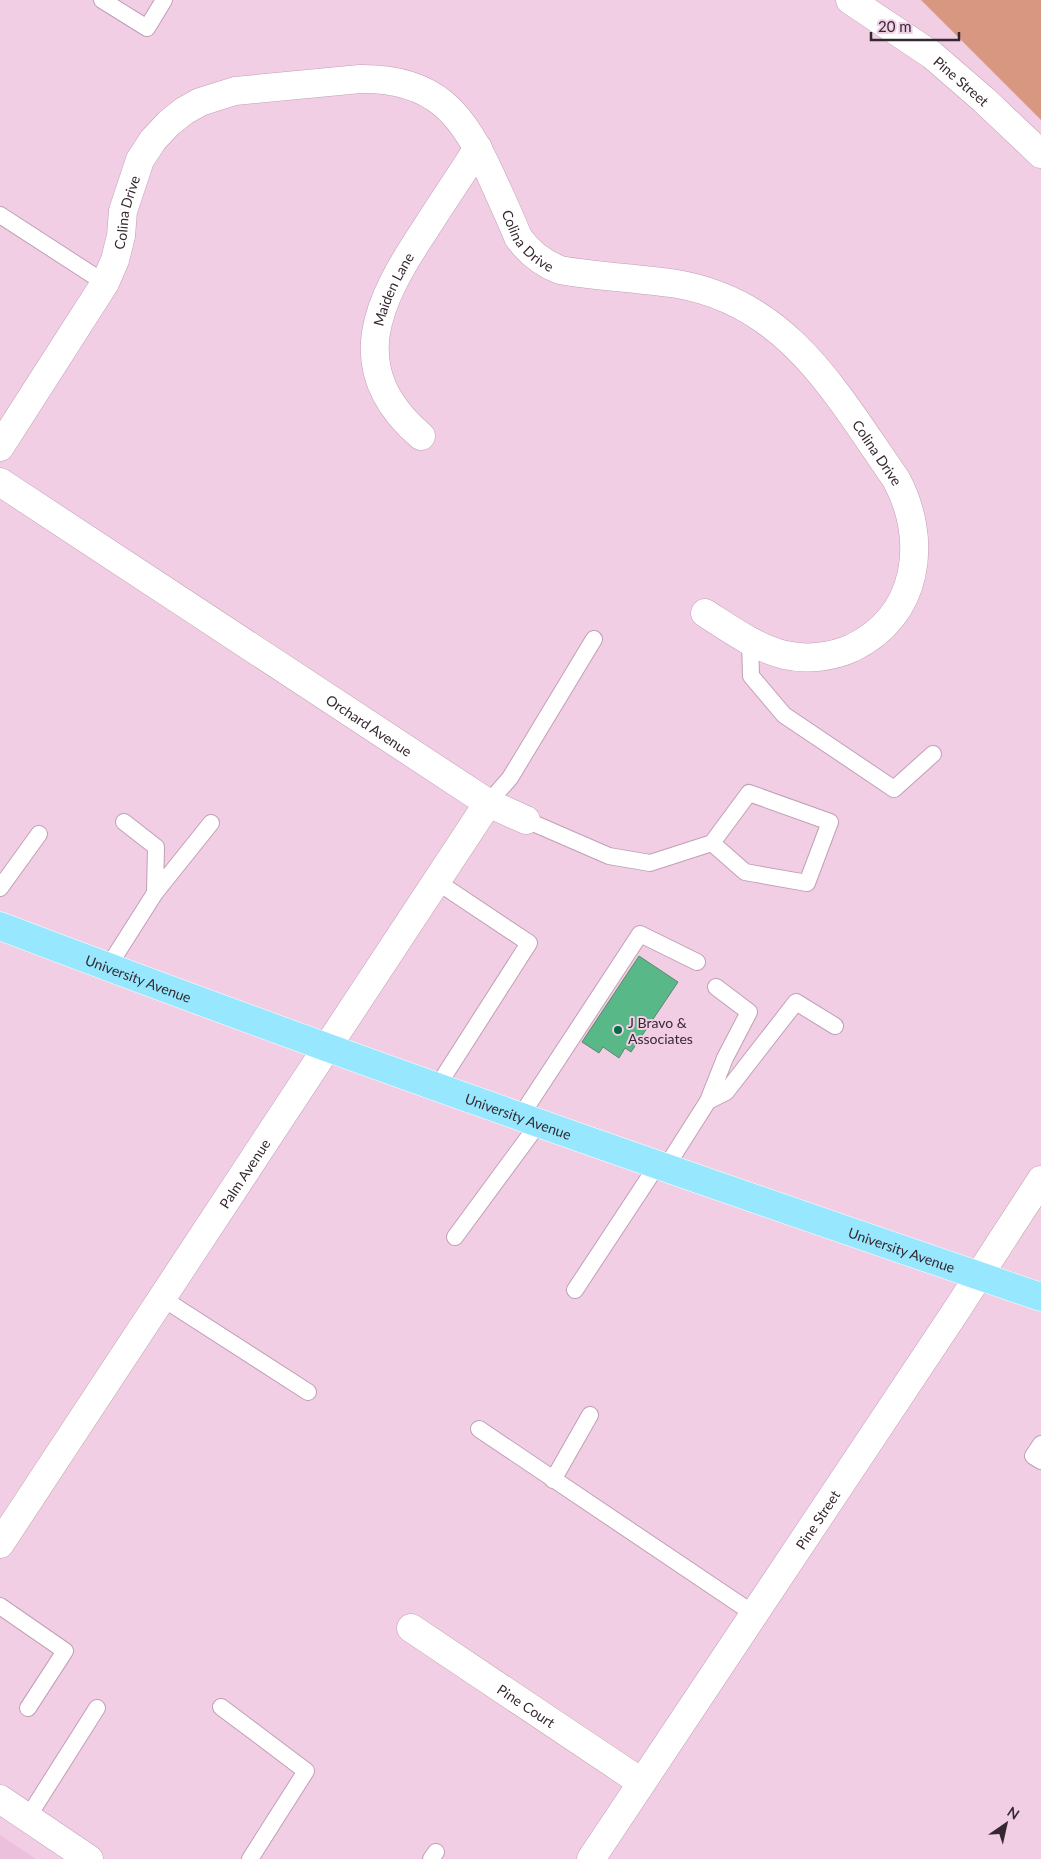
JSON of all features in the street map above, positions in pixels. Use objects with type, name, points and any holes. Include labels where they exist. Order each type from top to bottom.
[{"type":"main road","name":"University Avenue","points":[[0,926],[436,1087],[1041,1297]]},
{"type":"street","name":"Pine Street","points":[[850,0],[932,55],[984,100],[1041,154]]},
{"type":"street","name":"Colina Drive","points":[[0,446],[105,284],[121,236],[123,211],[140,160],[153,140],[169,123],[184,111],[200,102],[235,90],[360,79],[397,81],[424,92],[447,106],[460,120],[478,148],[518,237],[535,257],[547,265],[560,270],[686,286],[726,299],[749,310],[775,327],[798,347],[819,370],[896,479],[905,496],[911,514],[915,545],[912,577],[894,614],[880,630],[863,642],[844,651],[826,656],[806,658],[777,653],[750,641],[705,613]]},
{"type":"street","name":"Maiden Lane","points":[[421,436],[396,412],[383,388],[375,358],[376,328],[380,309],[404,260],[478,148]]},
{"type":"street","name":"Orchard Avenue","points":[[0,482],[488,803],[526,820]]},
{"type":"street","name":"Palm Avenue","points":[[0,1544],[488,803]]},
{"type":"street","name":"Pine Street","points":[[591,1859],[1041,1180]]},
{"type":"street","name":"Pine Court","points":[[411,1628],[641,1782]]},
{"type":"street","points":[[0,1799],[89,1859]]},
{"type":"lane","points":[[102,0],[147,28],[164,0]]},
{"type":"lane","points":[[0,214],[105,284]]},
{"type":"lane","points":[[488,803],[510,778],[594,639]]},
{"type":"lane","points":[[750,641],[751,676],[784,715],[894,789],[933,754]]},
{"type":"lane","points":[[749,793],[830,822],[807,883],[745,872],[712,843],[749,793]]},
{"type":"lane","name":"Orchard Avenue","points":[[526,820],[609,856],[650,863],[712,843]]},
{"type":"lane","points":[[124,822],[156,847],[155,893]]},
{"type":"lane","points":[[108,967],[155,893],[211,824]]},
{"type":"lane","points":[[0,888],[39,834]]},
{"type":"lane","points":[[436,881],[529,943],[436,1087]]},
{"type":"lane","points":[[455,1237],[530,1120],[640,934],[697,962]]},
{"type":"lane","points":[[575,1290],[708,1101],[725,1058],[749,1012],[716,987]]},
{"type":"lane","points":[[708,1101],[726,1092],[796,1002],[835,1026]]},
{"type":"lane","points":[[162,1298],[308,1392]]},
{"type":"lane","points":[[553,1480],[590,1415]]},
{"type":"lane","points":[[479,1429],[754,1614]]},
{"type":"lane","points":[[1041,1444],[1033,1456],[1041,1461]]},
{"type":"lane","points":[[0,1606],[65,1651],[28,1708]]},
{"type":"lane","points":[[222,1707],[306,1771],[250,1859]]},
{"type":"lane","points":[[28,1817],[97,1708]]},
{"type":"shaded area","points":[[921,0],[1041,0],[1041,120]]},
{"type":"shaded area","points":[[0,1835],[36,1859],[0,1859]]},
{"type":"building","points":[[639,956],[678,982],[631,1052],[625,1048],[619,1058],[603,1047],[599,1053],[582,1042]]},
{"type":"place","name":"J Bravo & Associates","points":[[618,1030]]}]
